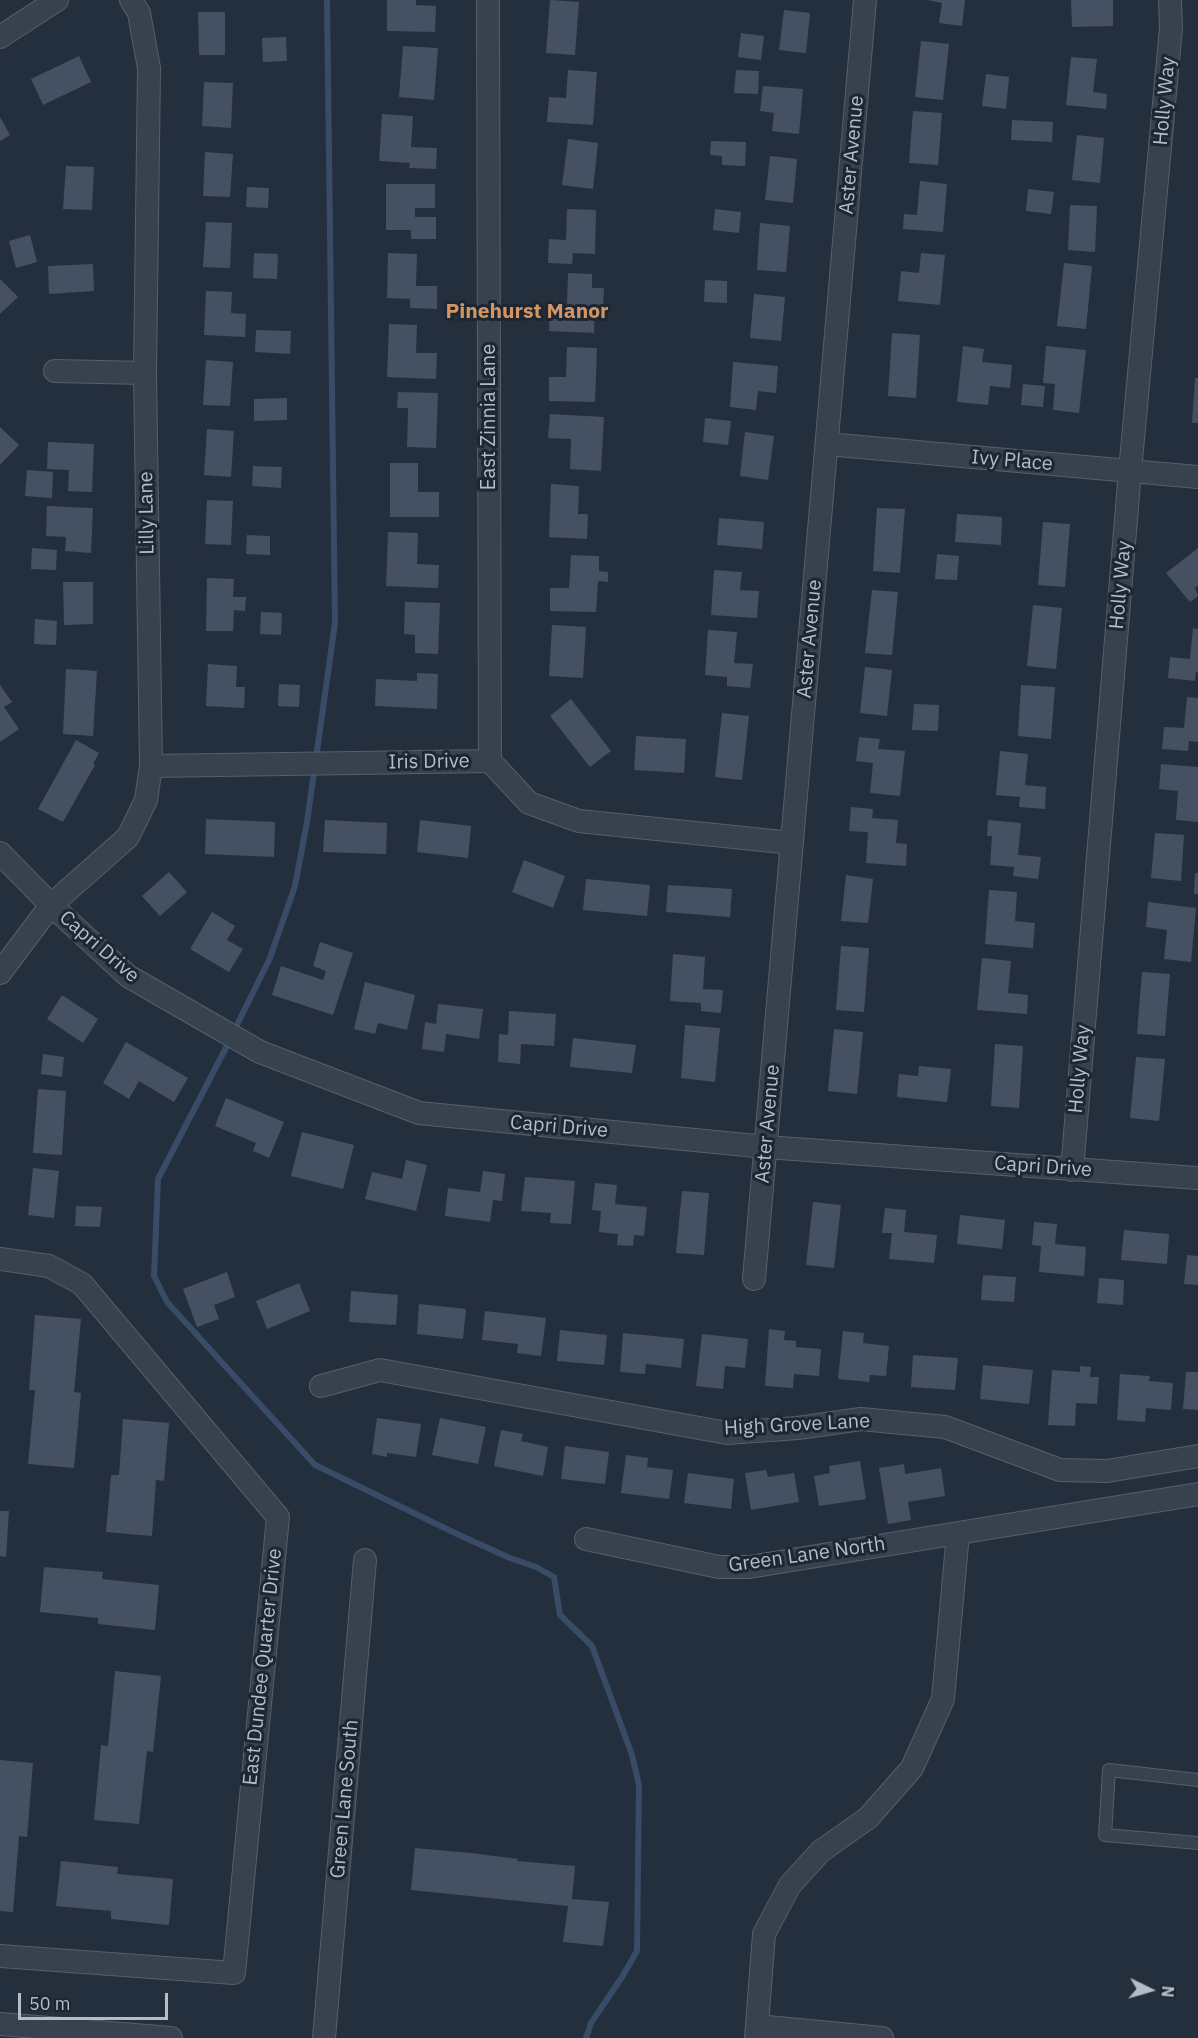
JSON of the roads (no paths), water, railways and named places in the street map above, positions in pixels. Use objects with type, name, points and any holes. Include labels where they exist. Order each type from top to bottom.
[{"type":"street","points":[[0,37],[57,0]]},
{"type":"street","name":"Lilly Lane","points":[[0,973],[51,905],[128,837],[146,800],[151,766],[145,373],[149,69],[139,13],[131,0]]},
{"type":"street","name":"East Zinnia Lane","points":[[488,0],[490,761]]},
{"type":"street","name":"Aster Avenue","points":[[754,1279],[865,0]]},
{"type":"street","name":"Holly Way","points":[[1072,1170],[1130,471],[1171,28],[1170,0]]},
{"type":"street","points":[[55,371],[145,373]]},
{"type":"street","name":"Ivy Place","points":[[827,444],[1198,477]]},
{"type":"street","name":"Iris Drive","points":[[151,766],[490,761],[529,803],[579,821],[792,843]]},
{"type":"street","name":"Capri Drive","points":[[0,854],[128,976],[260,1052],[419,1113],[766,1147],[1198,1178]]},
{"type":"street","name":"East Dundee Quarter Drive","points":[[0,1259],[49,1266],[82,1284],[278,1517],[234,1973],[0,1956]]},
{"type":"street","name":"High Grove Lane","points":[[321,1386],[380,1370],[727,1432],[798,1428],[861,1419],[945,1427],[1060,1470],[1107,1471],[1198,1456]]},
{"type":"street","name":"Green Lane North","points":[[586,1539],[719,1567],[749,1567],[1198,1494]]},
{"type":"street","points":[[882,2038],[756,2032],[764,1934],[790,1885],[821,1851],[868,1818],[912,1768],[944,1699],[958,1533]]},
{"type":"street","name":"Green Lane South","points":[[324,2038],[365,1560]]},
{"type":"street","points":[[0,2024],[85,2035],[171,2038]]},
{"type":"lane","points":[[1198,1780],[1109,1770],[1105,1835],[1198,1843]]},
{"type":"waterway","points":[[234,1031],[270,958],[295,886],[307,822],[335,623],[327,0]]},
{"type":"waterway","points":[[230,1040],[158,1179],[154,1276],[167,1302],[315,1465],[459,1535],[536,1567],[554,1577],[560,1615],[592,1646],[632,1755],[639,1785],[637,1951],[591,2023],[586,2038]]},
{"type":"district","name":"Pinehurst Manor","points":[[527,312]]}]
